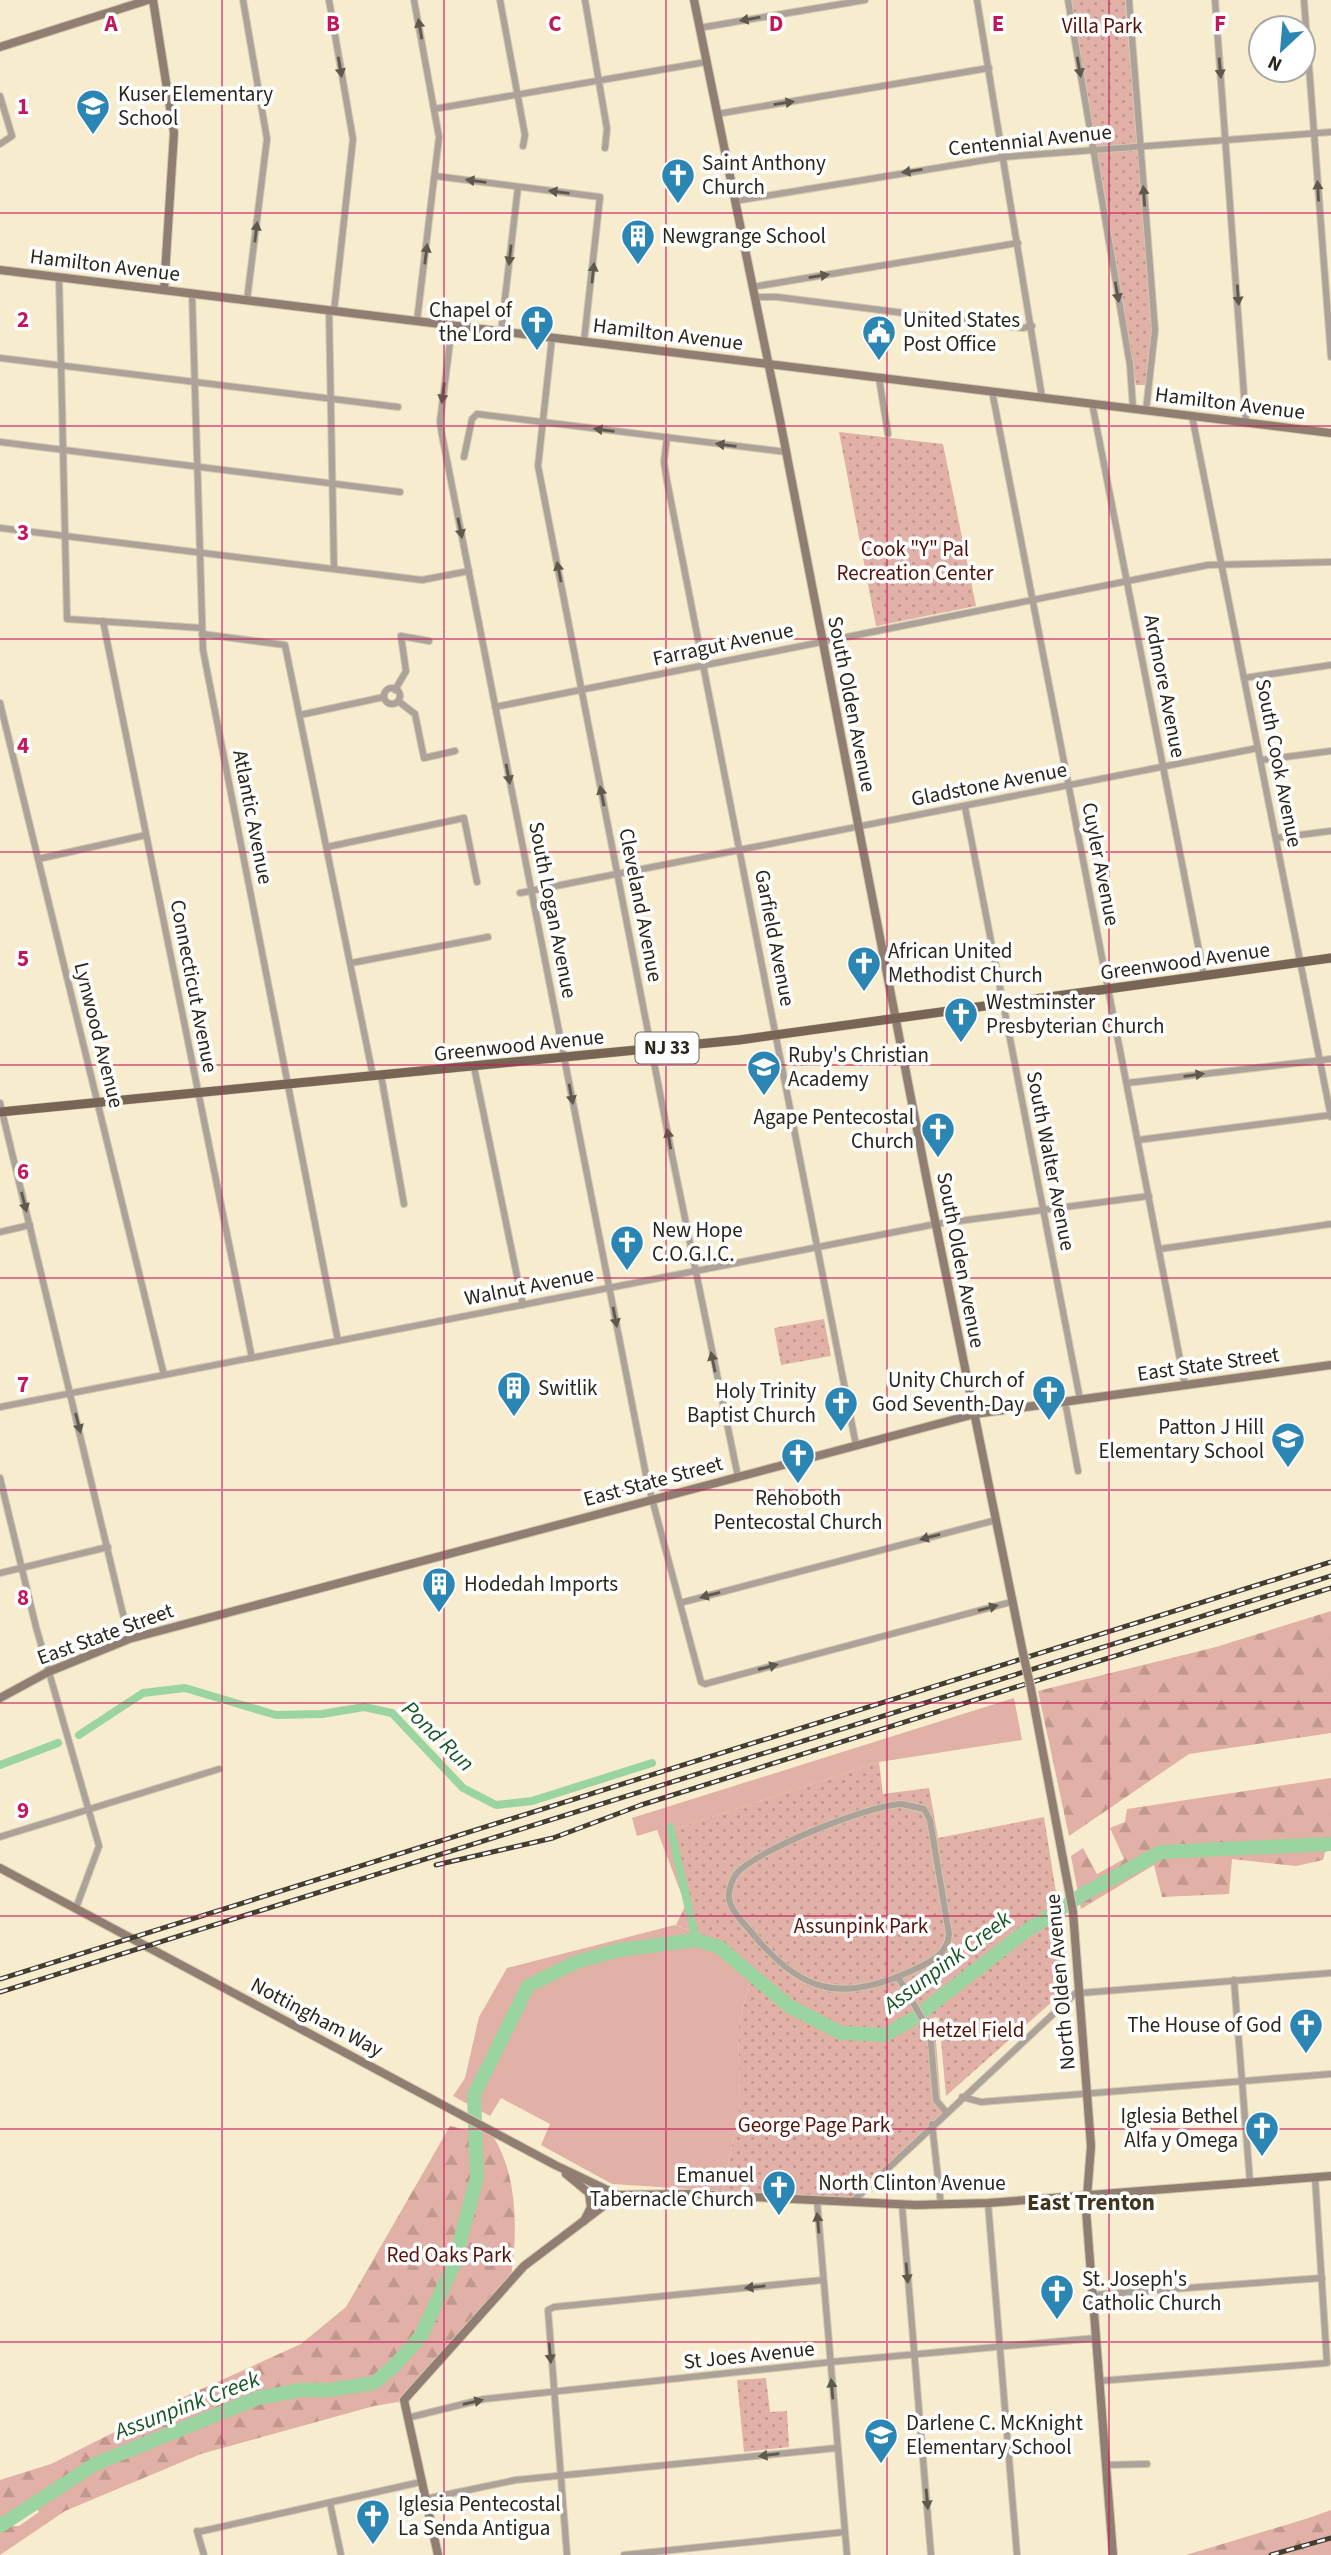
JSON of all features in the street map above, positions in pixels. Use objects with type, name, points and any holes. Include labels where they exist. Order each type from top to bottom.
[{"type":"main road","points":[[0,47],[151,0],[174,133],[164,290]]},
{"type":"main road","name":"South Olden Avenue","points":[[694,0],[786,452],[975,1414]]},
{"type":"main road","name":"Hamilton Avenue","points":[[0,270],[1331,433]]},
{"type":"main road","name":"Greenwood Avenue","points":[[1,1109],[474,1067],[776,1035],[1331,958]]},
{"type":"main road","name":"East State Street","points":[[0,1698],[48,1672],[129,1639],[975,1414],[1331,1365]]},
{"type":"main road","name":"North Olden Avenue","points":[[975,1414],[1073,1912],[1091,2146],[1088,2194],[1092,2295],[1112,2555]]},
{"type":"main road","name":"Nottingham Way","points":[[0,1868],[555,2165],[618,2195]]},
{"type":"main road","points":[[555,2165],[589,2193],[591,2207],[583,2222]]},
{"type":"main road","name":"North Clinton Avenue","points":[[618,2195],[690,2194],[941,2205],[1331,2176]]},
{"type":"main road","points":[[438,2555],[404,2406],[407,2396],[524,2266],[618,2195]]},
{"type":"street","points":[[243,0],[267,139],[247,300]]},
{"type":"street","points":[[329,0],[353,139],[332,310],[334,568]]},
{"type":"street","points":[[414,0],[439,137],[417,321]]},
{"type":"street","points":[[500,0],[525,137],[523,146]]},
{"type":"street","points":[[585,0],[607,129],[605,148]]},
{"type":"street","points":[[699,28],[866,0]]},
{"type":"street","points":[[977,0],[1042,397]]},
{"type":"street","points":[[1068,0],[1133,386],[1133,408]]},
{"type":"street","points":[[1129,0],[1155,330],[1146,410]]},
{"type":"street","points":[[1215,0],[1246,422]]},
{"type":"street","points":[[1304,0],[1331,357]]},
{"type":"street","points":[[434,109],[706,62]]},
{"type":"street","points":[[717,114],[989,68]]},
{"type":"street","points":[[0,96],[12,136],[0,144]]},
{"type":"street","name":"Centennial Avenue","points":[[735,201],[1004,157],[1331,132]]},
{"type":"street","points":[[435,176],[600,197],[584,341]]},
{"type":"street","points":[[501,332],[518,187]]},
{"type":"street","points":[[752,287],[1018,243]]},
{"type":"street","points":[[59,277],[67,619],[202,631],[285,645],[404,1204]]},
{"type":"street","points":[[784,298],[782,290],[788,281]]},
{"type":"street","name":"Atlantic Avenue","points":[[192,293],[202,631],[338,1341]]},
{"type":"street","points":[[754,297],[784,298],[1023,328],[1032,326]]},
{"type":"street","name":"South Logan Avenue","points":[[452,326],[440,422],[652,1499],[702,1684],[1011,1602]]},
{"type":"street","name":"Cleveland Avenue","points":[[552,338],[538,466],[738,1477]]},
{"type":"street","points":[[0,358],[398,407]]},
{"type":"street","points":[[879,378],[888,434]]},
{"type":"street","name":"Cuyler Avenue","points":[[992,391],[1185,1385]]},
{"type":"street","name":"Ardmore Avenue","points":[[1092,403],[1204,975]]},
{"type":"street","points":[[464,457],[472,419],[477,414],[786,452]]},
{"type":"street","name":"South Cook Avenue","points":[[1192,416],[1331,1116]]},
{"type":"street","name":"Garfield Avenue","points":[[667,438],[666,472],[856,1445]]},
{"type":"street","points":[[0,442],[400,492]]},
{"type":"street","points":[[0,528],[422,580],[469,571]]},
{"type":"street","name":"Farragut Avenue","points":[[495,707],[1031,600],[1222,565],[1331,562]]},
{"type":"street","name":"Connecticut Avenue","points":[[103,621],[252,1358]]},
{"type":"street","points":[[396,690],[406,671],[401,636],[429,640]]},
{"type":"street","points":[[1244,678],[1331,665]]},
{"type":"street","points":[[300,715],[384,697],[388,690],[396,690]]},
{"type":"street","points":[[396,690],[399,694],[398,701]]},
{"type":"street","points":[[384,697],[390,704],[398,701]]},
{"type":"street","points":[[398,701],[415,714],[424,758],[455,751]]},
{"type":"street","name":"Lynwood Avenue","points":[[0,703],[164,1375]]},
{"type":"street","name":"Gladstone Avenue","points":[[520,893],[1258,748]]},
{"type":"street","points":[[1262,760],[1331,751]]},
{"type":"street","name":"South Walter Avenue","points":[[965,807],[1080,1399]]},
{"type":"street","points":[[327,846],[464,818],[477,883]]},
{"type":"street","points":[[1276,838],[1331,831]]},
{"type":"street","points":[[38,859],[146,835]]},
{"type":"street","points":[[351,963],[488,937]]},
{"type":"street","points":[[1126,1083],[1331,1059]]},
{"type":"street","points":[[474,1067],[523,1305]]},
{"type":"street","points":[[1,1109],[129,1639]]},
{"type":"street","points":[[1138,1140],[1331,1116]]},
{"type":"street","name":"Walnut Avenue","points":[[0,1407],[936,1224],[1149,1196]]},
{"type":"street","points":[[1160,1249],[1331,1224]]},
{"type":"street","points":[[0,1232],[30,1225]]},
{"type":"street","points":[[1065,1401],[1078,1471]]},
{"type":"street","points":[[0,1478],[48,1672],[99,1846],[76,1908]]},
{"type":"street","points":[[681,1603],[996,1520]]},
{"type":"street","points":[[0,1573],[108,1547]]},
{"type":"street","points":[[0,1837],[219,1769]]},
{"type":"street","points":[[894,1804],[924,1809],[935,1836],[948,1942],[939,1955],[898,1977],[848,1990],[801,1980],[769,1953],[732,1908],[729,1894],[733,1878],[757,1858],[779,1846],[862,1814],[894,1804]]},
{"type":"street","points":[[852,2202],[932,2124],[1080,1991],[1331,1973]]},
{"type":"street","points":[[898,1977],[931,2036],[936,2100],[946,2112]]},
{"type":"street","points":[[1234,1980],[1250,2182]]},
{"type":"street","points":[[962,2097],[981,2102],[1331,2074]]},
{"type":"street","points":[[932,2124],[941,2205]]},
{"type":"street","points":[[1099,2381],[1327,2363],[1315,2177]]},
{"type":"street","points":[[817,2201],[847,2555]]},
{"type":"street","points":[[988,2203],[1017,2555]]},
{"type":"street","points":[[902,2205],[931,2555]]},
{"type":"street","points":[[1092,2295],[1322,2278]]},
{"type":"street","points":[[567,2555],[547,2313],[554,2307],[823,2280]]},
{"type":"street","name":"St Joes Avenue","points":[[407,2418],[484,2399],[1096,2338]]},
{"type":"street","points":[[425,2500],[516,2480],[837,2448]]},
{"type":"street","points":[[1105,2465],[1147,2464]]},
{"type":"street","points":[[204,2555],[197,2531],[421,2482]]},
{"type":"street","points":[[330,2503],[341,2555]]},
{"type":"street","points":[[624,2555],[845,2532]]},
{"type":"green space","name":"Villa Park","points":[[1071,0],[1125,0],[1153,336],[1146,385],[1136,385]]},
{"type":"green space","name":"Cook \"Y\" Pal Recreation Center","points":[[839,432],[943,444],[976,606],[876,626]]},
{"type":"green space","points":[[824,1319],[831,1356],[781,1365],[774,1328]]},
{"type":"green space","points":[[1331,1611],[1331,1733],[1189,1754],[1069,1836],[1038,1691],[1216,1647]]},
{"type":"green space","points":[[1014,1698],[1022,1740],[879,1762],[672,1830],[688,1900],[684,1901],[657,1830],[637,1836],[632,1818]]},
{"type":"green space","name":"Assunpink Park","points":[[879,1762],[883,1794],[929,1788],[938,1838],[1044,1817],[1069,1974],[1061,1984],[1062,1993],[946,2096],[939,2018],[934,2017],[942,2116],[857,2203],[722,2197],[740,2103],[738,2029],[752,1970],[723,1943],[676,1925],[688,1900],[672,1830]]},
{"type":"green space","points":[[1331,1778],[1331,1850],[1325,1852],[1323,1860],[1296,1866],[1232,1859],[1229,1894],[1162,1897],[1154,1865],[1081,1909],[1071,1856],[1083,1848],[1097,1874],[1124,1859],[1110,1828],[1125,1822],[1127,1809]]},
{"type":"green space","points":[[675,1925],[723,1943],[752,1970],[738,2029],[740,2103],[723,2191],[612,2184],[541,2145],[550,2124],[501,2098],[490,2116],[453,2096],[465,2078],[479,2017],[507,1968]]},
{"type":"green space","name":"Red Oaks Park","points":[[478,2118],[492,2134],[509,2173],[515,2217],[510,2282],[404,2401],[374,2406],[201,2454],[65,2511],[0,2555],[0,2533],[9,2526],[19,2526],[39,2512],[36,2507],[18,2518],[0,2520],[0,2480],[51,2464],[184,2397],[301,2344],[346,2307],[450,2126],[467,2130]]},
{"type":"green space","points":[[766,2378],[770,2412],[787,2411],[789,2447],[744,2452],[737,2380]]},
{"type":"green space","points":[[1331,2510],[1331,2555],[1186,2555],[1312,2517]]},
{"type":"waterway","name":"Pond Run","points":[[79,1735],[143,1693],[185,1688],[276,1715],[322,1714],[364,1707],[392,1713],[463,1788],[496,1805],[532,1801],[652,1763]]},
{"type":"waterway","name":"Pond Run","points":[[0,1765],[58,1743]]},
{"type":"waterway","name":"Pond Run","points":[[670,1827],[696,1940]]},
{"type":"waterway","name":"Assunpink Creek","points":[[0,2526],[95,2464],[258,2398],[301,2390],[330,2390],[374,2383],[394,2366],[421,2336],[454,2264],[477,2177],[474,2095],[528,1986],[576,1962],[619,1950],[696,1940],[719,1947],[789,2006],[841,2033],[885,2035],[913,2019],[1026,1931],[1085,1893],[1161,1852],[1331,1844]]},
{"type":"railway","points":[[0,1979],[1331,1562]]},
{"type":"railway","points":[[0,1992],[1331,1576]]},
{"type":"railway","points":[[436,1865],[553,1838],[641,1805],[1331,1588]]},
{"type":"railway","points":[[1271,2555],[1331,2538]]},
{"type":"place","name":"Kuser Elementary School","points":[[93,136]]},
{"type":"place","name":"Saint Anthony Church","points":[[678,205]]},
{"type":"place","name":"Newgrange School","points":[[638,266]]},
{"type":"place","name":"Chapel of the Lord","points":[[537,352]]},
{"type":"place","name":"United States Post Office","points":[[879,362]]},
{"type":"place","name":"African United Methodist Church","points":[[864,993]]},
{"type":"place","name":"Westminster Presbyterian Church","points":[[961,1044]]},
{"type":"place","name":"Ruby's Christian Academy","points":[[764,1097]]},
{"type":"place","name":"Agape Pentecostal Church","points":[[938,1159]]},
{"type":"place","name":"New Hope C.O.G.I.C.","points":[[627,1272]]},
{"type":"place","name":"Switlik","points":[[514,1418]]},
{"type":"place","name":"Unity Church of God Seventh-Day","points":[[1049,1422]]},
{"type":"place","name":"Holy Trinity Baptist Church","points":[[841,1433]]},
{"type":"place","name":"Patton J Hill Elementary School","points":[[1288,1469]]},
{"type":"place","name":"Rehoboth Pentecostal Church","points":[[798,1485]]},
{"type":"place","name":"Hodedah Imports","points":[[439,1614]]},
{"type":"place","name":"The House of God","points":[[1306,2055]]},
{"type":"place","name":"Iglesia Bethel Alfa y Omega","points":[[1262,2158]]},
{"type":"place","name":"Emanuel Tabernacle Church","points":[[779,2217]]},
{"type":"place","name":"St. Joseph's Catholic Church","points":[[1057,2321]]},
{"type":"place","name":"Darlene C. McKnight Elementary School","points":[[881,2465]]},
{"type":"place","name":"Iglesia Pentecostal La Senda Antigua","points":[[373,2546]]},
{"type":"district","name":"East Trenton","points":[[1091,2202]]},
{"type":"park label","name":"Hetzel Field","points":[[973,2030]]},
{"type":"park label","name":"George Page Park","points":[[814,2125]]}]
